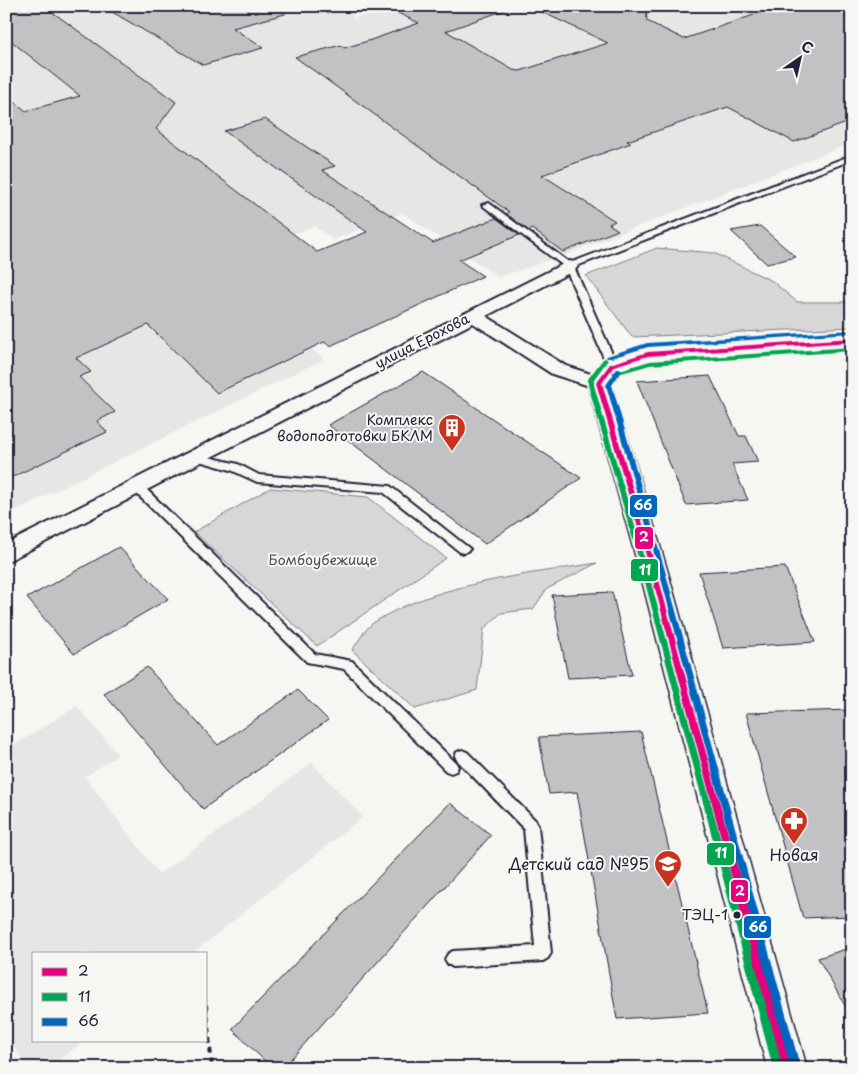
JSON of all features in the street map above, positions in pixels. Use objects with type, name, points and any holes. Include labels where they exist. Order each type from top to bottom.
[{"type":"street","name":"улица Ерохова","points":[[6,554],[569,266]]},
{"type":"street","points":[[473,315],[559,370],[605,374],[648,354],[852,340]]},
{"type":"street","points":[[605,374],[654,569],[787,1068]]},
{"type":"lane","name":"улица Ерохова","points":[[569,266],[852,157]]},
{"type":"lane","points":[[486,205],[569,266],[605,374]]},
{"type":"lane","points":[[196,457],[234,467],[257,478],[386,489],[464,550]]},
{"type":"lane","points":[[136,487],[311,658],[348,665],[450,767]]},
{"type":"lane","points":[[453,959],[543,953],[530,826],[462,756]]},
{"type":"path","points":[[208,1026],[212,1068]]},
{"type":"shaded area","points":[[6,6],[408,6],[352,14],[359,26],[355,17],[430,6],[852,6],[852,143],[562,256],[499,277],[402,213],[333,240],[314,226],[210,266],[324,359],[6,515]]},
{"type":"shaded area","points":[[77,706],[118,755],[85,777],[159,874],[312,763],[363,817],[194,952],[32,952],[32,1042],[82,1042],[50,1068],[27,1068],[6,1033],[6,750]]},
{"type":"green space","points":[[657,248],[714,253],[772,281],[797,302],[852,302],[852,327],[632,337],[586,276]]},
{"type":"green space","name":"Бомбоубежище","points":[[270,488],[368,497],[446,558],[317,646],[194,532]]},
{"type":"green space","points":[[597,563],[547,589],[533,609],[501,613],[484,629],[477,690],[415,709],[352,650],[364,632],[373,623],[397,609],[424,598],[481,582]]},
{"type":"building","points":[[6,6],[44,6],[176,102],[156,129],[317,252],[367,232],[224,131],[265,119],[335,166],[322,170],[433,243],[496,218],[519,235],[459,260],[483,276],[330,346],[324,342],[217,393],[148,325],[76,358],[91,372],[79,377],[115,412],[97,421],[107,432],[6,480],[6,95],[26,111],[80,96],[6,37]]},
{"type":"building","points":[[102,6],[284,6],[285,14],[233,28],[263,48],[203,65]]},
{"type":"building","points":[[383,6],[505,6],[505,10],[446,31],[513,70],[520,71],[608,43],[529,6],[646,6],[647,21],[684,39],[780,6],[852,6],[852,121],[794,142],[728,107],[627,141],[631,143],[542,175],[615,221],[609,224],[618,230],[563,252],[532,229],[529,231],[506,214],[509,212],[295,57],[341,45],[344,48],[419,23]]},
{"type":"building","points":[[760,226],[796,257],[767,264],[731,231]]},
{"type":"building","name":"Комплекс водоподготовки БКЛМ","points":[[423,372],[581,478],[485,544],[328,425]]},
{"type":"building","points":[[710,376],[739,436],[746,436],[758,462],[732,464],[748,500],[686,505],[637,381]]},
{"type":"building","points":[[119,547],[168,599],[74,654],[27,598]]},
{"type":"building","points":[[785,567],[815,642],[723,648],[699,572]]},
{"type":"building","points":[[612,592],[632,675],[568,678],[552,595]]},
{"type":"building","points":[[147,667],[218,745],[298,690],[328,720],[203,809],[104,694]]},
{"type":"building","points":[[852,710],[852,916],[803,918],[746,713]]},
{"type":"building","points":[[641,732],[708,1013],[617,1019],[577,792],[549,794],[539,737]]},
{"type":"building","points":[[450,803],[491,835],[283,1068],[272,1068],[232,1029]]},
{"type":"building","points":[[852,947],[852,1018],[818,958]]},
{"type":"transit line","name":"66","points":[[609,357],[647,345],[851,331]]},
{"type":"transit line","name":"2","points":[[612,365],[648,354],[852,340]]},
{"type":"transit line","name":"11","points":[[615,373],[650,363],[852,349]]},
{"type":"transit line","name":"11","points":[[605,360],[591,379],[591,385],[645,571],[778,1068]]},
{"type":"transit line","name":"2","points":[[612,365],[599,383],[653,569],[787,1068]]},
{"type":"transit line","name":"66","points":[[619,370],[609,385],[661,567],[795,1066]]},
{"type":"place","name":"Комплекс водоподготовки БКЛМ","points":[[452,452]]},
{"type":"place","name":"Новая","points":[[794,845]]},
{"type":"place","name":"Детский сад №95","points":[[668,888]]},
{"type":"place","name":"ТЭЦ-1","points":[[737,915]]}]
